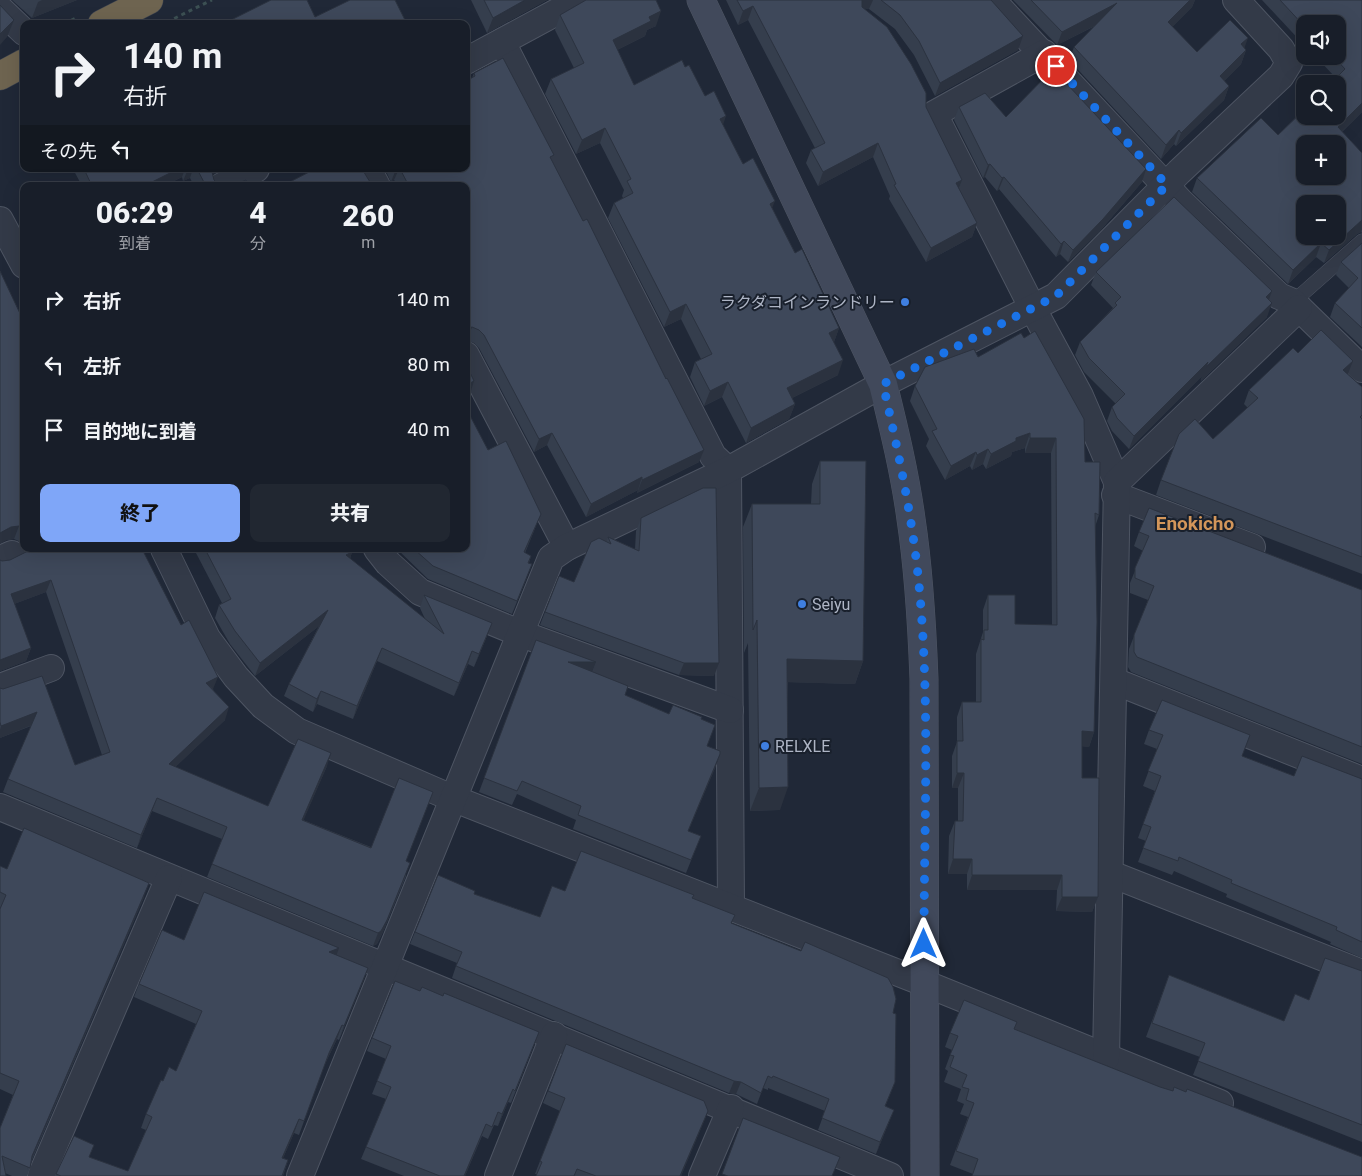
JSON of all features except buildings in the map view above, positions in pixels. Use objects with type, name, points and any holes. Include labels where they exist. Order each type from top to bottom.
[{"type":"highway","points":[[110,20],[149,0]]},
{"type":"highway","points":[[0,76],[20,65]]},
{"type":"street","points":[[470,59],[580,0]]},
{"type":"street","points":[[701,0],[883,384],[911,518],[920,597],[924,680],[925,1176]]},
{"type":"street","points":[[992,0],[1044,53],[1180,201],[1279,296],[1296,305],[1362,369]]},
{"type":"street","points":[[300,1176],[386,967],[519,632],[551,558],[567,547],[728,470],[883,384],[1056,296],[1167,185],[1281,76],[1289,63],[1281,49],[1236,0]]},
{"type":"street","points":[[0,9],[20,28]]},
{"type":"street","points":[[502,42],[713,456],[728,470],[731,907]]},
{"type":"street","points":[[1044,53],[932,110],[1033,309],[1080,396],[1116,488],[1106,1058]]},
{"type":"street","points":[[230,182],[250,172]]},
{"type":"street","points":[[0,220],[20,258]]},
{"type":"street","points":[[1116,488],[1296,305]]},
{"type":"street","points":[[470,363],[567,547]]},
{"type":"street","points":[[1116,488],[1271,554]]},
{"type":"street","points":[[165,552],[207,638],[236,677],[263,706],[297,731],[452,798],[924,983],[1243,1112]]},
{"type":"street","points":[[379,552],[388,563],[420,592],[519,632],[730,710]]},
{"type":"street","points":[[0,687],[51,668]]},
{"type":"street","points":[[1114,681],[1362,780]]},
{"type":"street","points":[[0,807],[730,1108],[890,1176]]},
{"type":"street","points":[[1110,874],[1362,973]]},
{"type":"street","points":[[41,1176],[169,878]]},
{"type":"street","points":[[498,1176],[554,1036]]},
{"type":"street","points":[[702,1176],[730,1108]]},
{"type":"lane","points":[[1296,305],[1362,241]]},
{"type":"path","points":[[172,20],[212,0]]},
{"type":"place","name":"ラクダコインランドリー","points":[[905,302]]},
{"type":"place","name":"Seiyu","points":[[802,604]]},
{"type":"place","name":"RELXLE","points":[[765,746]]},
{"type":"district","name":"Enokicho","points":[[1195,523]]},
{"type":"route","points":[[924,944],[924,680],[920,597],[911,518],[883,384],[1056,296],[1167,185],[1056,66]]}]
